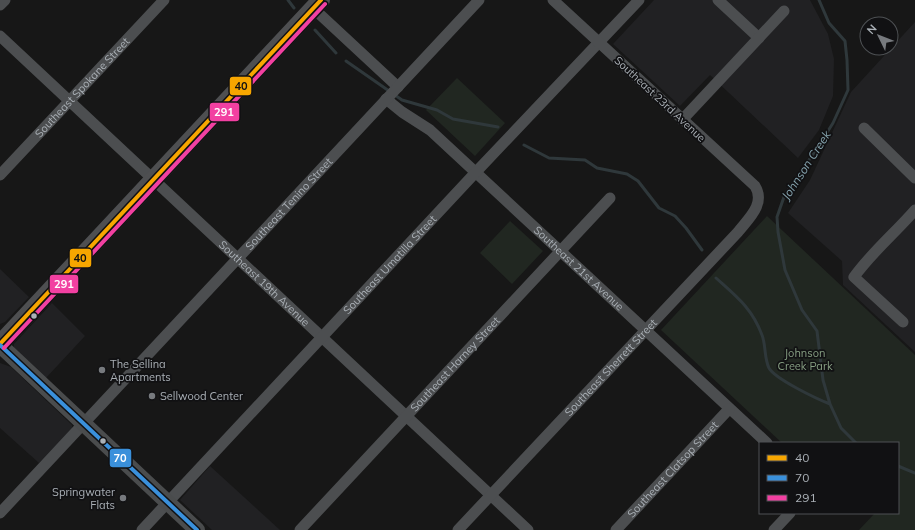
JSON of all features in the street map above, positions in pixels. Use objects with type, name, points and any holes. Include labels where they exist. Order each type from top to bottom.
[{"type":"main road","points":[[197,530],[0,345],[317,4]]},
{"type":"street","points":[[0,5],[5,0]]},
{"type":"street","name":"Southeast Spokane Street","points":[[0,175],[164,0]]},
{"type":"street","name":"Southeast Tenino Street","points":[[0,513],[479,0]]},
{"type":"street","name":"Southeast 23rd Avenue","points":[[553,0],[755,186],[759,194],[759,201]]},
{"type":"street","name":"Southeast Umatilla Street","points":[[142,530],[476,172],[639,0]]},
{"type":"street","points":[[718,0],[759,38]]},
{"type":"street","name":"Southeast 21st Avenue","points":[[317,4],[393,92],[398,109],[430,130],[766,442]]},
{"type":"street","points":[[682,120],[784,11]]},
{"type":"street","name":"Southeast 19th Avenue","points":[[0,36],[528,530]]},
{"type":"street","points":[[864,128],[915,178]]},
{"type":"street","name":"Southeast Harney Street","points":[[300,530],[610,198]]},
{"type":"street","name":"Southeast Sherrett Street","points":[[458,530],[718,252],[752,214],[759,201]]},
{"type":"street","points":[[903,322],[854,277],[870,255],[899,228],[915,210]]},
{"type":"street","name":"Southeast Clatsop Street","points":[[616,530],[729,409]]},
{"type":"street","points":[[774,530],[789,514]]},
{"type":"shaded area","points":[[654,0],[810,0],[828,34],[834,59],[833,96],[819,130],[798,158],[710,75],[680,106],[613,44]]},
{"type":"shaded area","points":[[915,22],[915,352],[843,285],[842,261],[788,213],[810,180],[851,92],[884,56],[899,56],[899,40]]},
{"type":"shaded area","points":[[0,269],[29,297],[5,322],[0,324]]},
{"type":"shaded area","points":[[52,303],[85,336],[45,379],[14,348],[14,344]]},
{"type":"shaded area","points":[[0,363],[11,367],[72,425],[72,429],[39,463],[0,428]]},
{"type":"shaded area","points":[[210,466],[280,530],[212,530],[180,500]]},
{"type":"green space","points":[[457,78],[505,123],[475,156],[426,110]]},
{"type":"green space","name":"Johnson Creek Park","points":[[767,216],[915,355],[915,530],[859,530],[874,514],[899,514],[899,442],[781,442],[661,330]]},
{"type":"green space","points":[[510,221],[543,251],[512,284],[480,253]]},
{"type":"waterway","points":[[288,0],[294,8]]},
{"type":"waterway","name":"Johnson Creek","points":[[819,0],[829,23],[845,41],[848,90],[833,123],[785,194],[777,217],[778,232],[785,270],[802,310],[817,331],[823,380],[830,404],[841,428],[855,442]]},
{"type":"waterway","points":[[315,30],[336,53]]},
{"type":"waterway","points":[[346,61],[402,100],[437,110],[453,119],[498,127]]},
{"type":"waterway","points":[[524,145],[549,158],[585,160],[597,168],[627,174],[638,181],[659,208],[675,216],[702,250]]},
{"type":"waterway","points":[[716,278],[743,303],[753,317],[763,339],[769,368],[779,378],[830,404]]},
{"type":"waterway","name":"Johnson Creek","points":[[899,466],[915,473]]},
{"type":"transit line","name":"40","points":[[0,344],[321,0]]},
{"type":"transit line","name":"291","points":[[4,348],[325,4]]},
{"type":"transit line","name":"70","points":[[0,345],[197,530]]},
{"type":"place","name":"The Sellina Apartments","points":[[102,370]]},
{"type":"place","name":"Sellwood Center","points":[[152,396]]},
{"type":"place","name":"Springwater Flats","points":[[123,498]]}]
